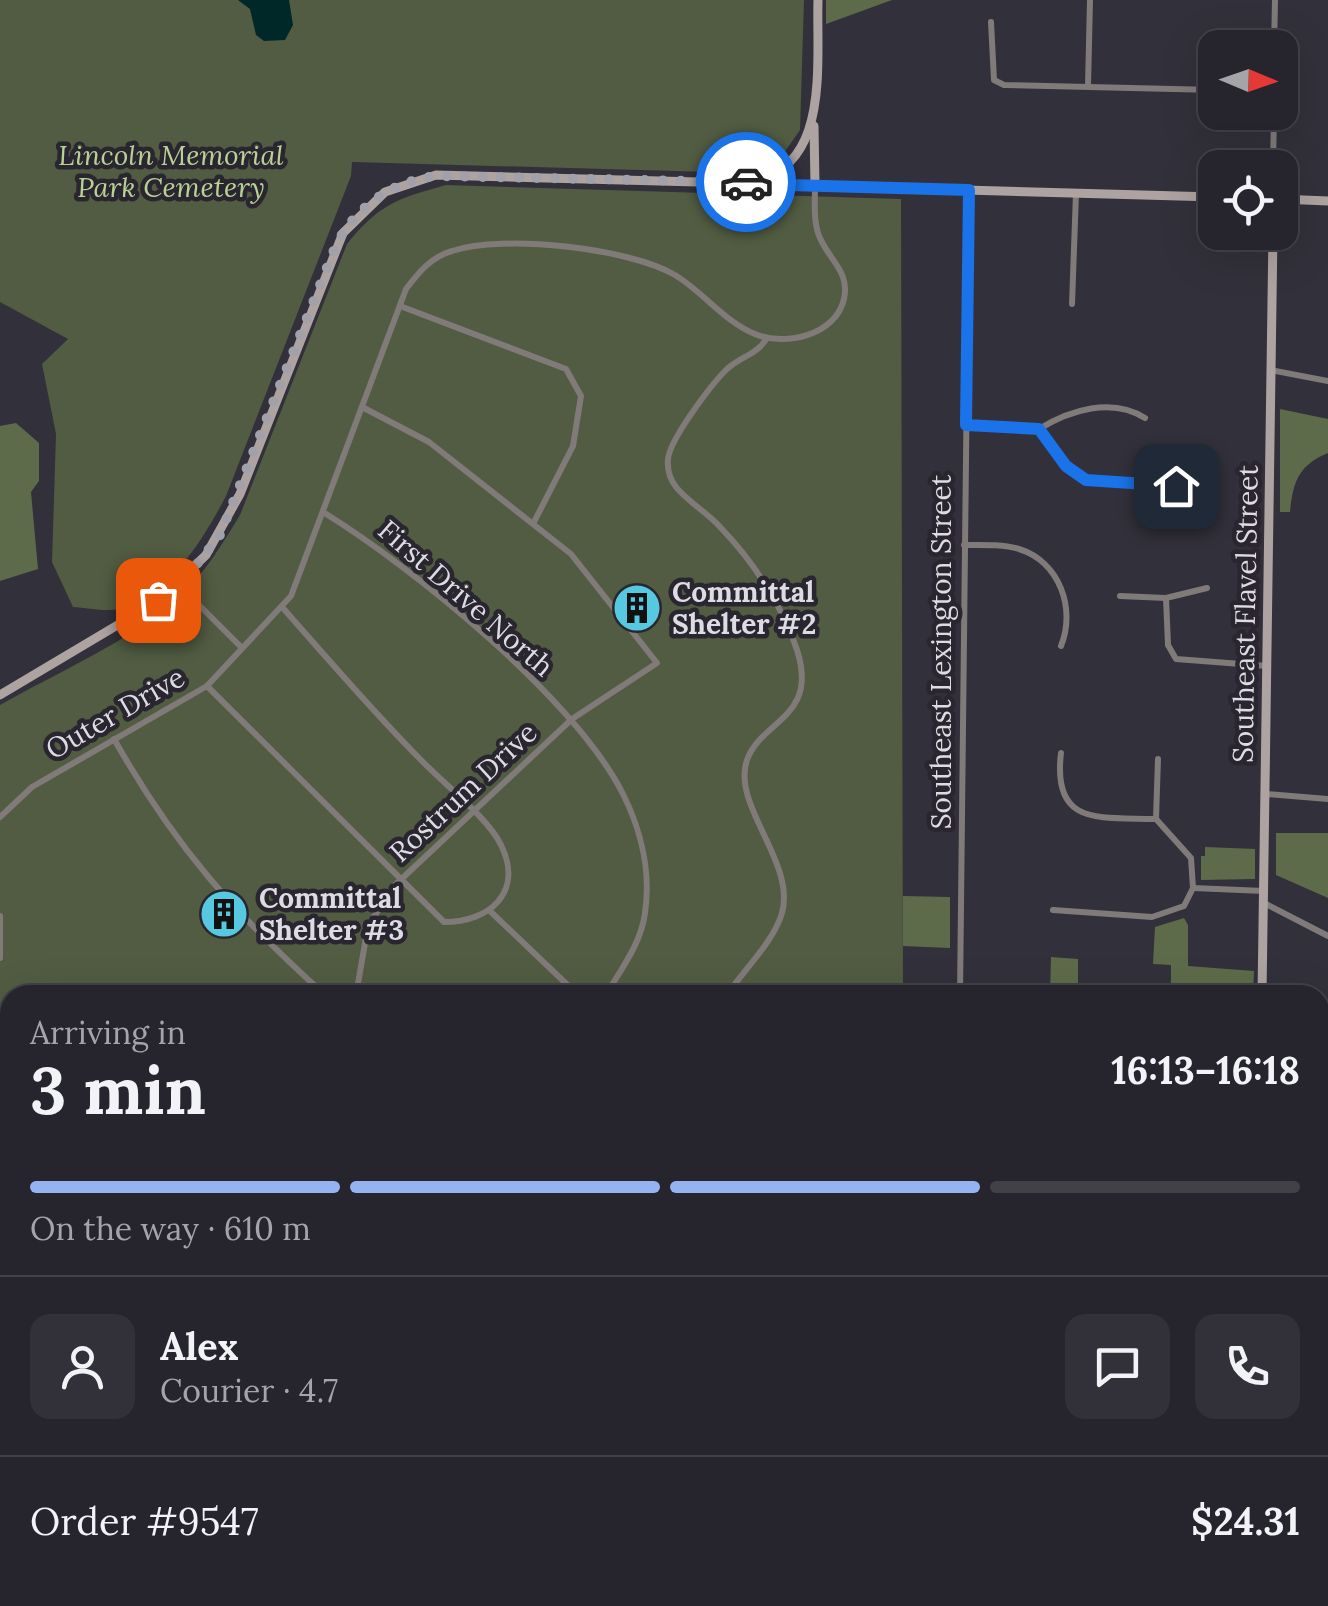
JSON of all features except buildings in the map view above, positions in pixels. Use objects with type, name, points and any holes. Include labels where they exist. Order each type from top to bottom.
[{"type":"main road","points":[[815,186],[818,0]]},
{"type":"main road","points":[[0,695],[148,607],[178,584],[214,545],[232,513],[336,245],[349,224],[375,199],[406,182],[436,176],[736,183],[764,178],[796,156],[813,124]]},
{"type":"main road","points":[[764,178],[815,186],[1198,196]]},
{"type":"main road","points":[[1298,199],[1328,200]]},
{"type":"main road","name":"Southeast Flavel Street","points":[[1262,985],[1272,250]]},
{"type":"street","points":[[1088,86],[1090,0]]},
{"type":"street","points":[[1275,30],[1276,0]]},
{"type":"street","points":[[991,22],[994,80],[1004,84],[1198,89]]},
{"type":"street","points":[[734,985],[782,912],[782,880],[751,800],[745,770],[752,750],[792,709],[800,685],[800,662],[788,628],[757,574],[721,528],[678,490],[667,464],[672,446],[735,362],[758,352],[766,338],[810,334],[824,328],[842,306],[844,276],[818,234],[815,186]]},
{"type":"street","name":"Southeast Lexington Street","points":[[960,985],[969,190]]},
{"type":"street","points":[[1072,304],[1076,192]]},
{"type":"street","name":"Outer Drive","points":[[0,817],[20,795],[206,686],[282,607],[297,584],[400,306],[416,275],[450,251],[484,246],[560,247],[620,255],[656,266],[688,284],[752,333],[766,338]]},
{"type":"street","points":[[362,407],[429,442],[534,522],[573,446],[582,396],[566,369],[400,306]]},
{"type":"street","points":[[1270,370],[1328,382]]},
{"type":"street","points":[[966,425],[1039,429],[1059,417],[1094,408],[1131,409],[1145,418]]},
{"type":"street","points":[[1039,429],[1066,466],[1086,480],[1176,486]]},
{"type":"street","name":"First Drive North","points":[[323,512],[371,542],[489,640],[570,724],[622,792],[638,828],[646,872],[645,913],[636,944],[612,985]]},
{"type":"street","name":"Rostrum Drive","points":[[358,985],[368,926],[401,881],[570,724],[616,686],[657,663],[571,554],[534,522]]},
{"type":"street","points":[[964,544],[1016,548],[1050,571],[1062,588],[1067,607],[1061,646]]},
{"type":"street","points":[[178,584],[242,648]]},
{"type":"street","points":[[1120,596],[1166,598],[1207,588]]},
{"type":"street","points":[[1166,598],[1168,645],[1176,660],[1267,666]]},
{"type":"street","points":[[206,686],[444,922],[465,922],[491,912],[504,898],[510,872],[500,842],[282,607]]},
{"type":"street","points":[[114,739],[148,800],[202,874],[315,985]]},
{"type":"street","points":[[1061,753],[1059,786],[1076,810],[1098,817],[1156,819]]},
{"type":"street","points":[[1054,910],[1166,916],[1184,906],[1192,888],[1191,858],[1156,819],[1158,759]]},
{"type":"street","points":[[1266,794],[1328,799]]},
{"type":"street","points":[[1192,888],[1264,892]]},
{"type":"street","points":[[1264,903],[1328,936]]},
{"type":"street","points":[[491,912],[568,985]]},
{"type":"street","points":[[0,916],[0,958]]},
{"type":"green space","name":"Lincoln Memorial Park Cemetery","points":[[0,0],[804,0],[800,130],[779,160],[747,173],[352,162],[351,176],[226,496],[207,530],[169,579],[138,602],[115,610],[73,607],[52,562],[56,434],[42,364],[68,339],[0,302]]},
{"type":"green space","points":[[446,185],[901,199],[903,985],[0,985],[0,705],[140,627],[198,578],[240,515],[347,244],[379,212],[415,194]]},
{"type":"shaded area","points":[[238,0],[289,0],[293,25],[285,40],[264,41],[256,35],[250,9]]},
{"type":"shaded area","points":[[826,0],[892,0],[826,24]]},
{"type":"shaded area","points":[[1280,409],[1328,419],[1328,453],[1299,475],[1290,512],[1280,512]]},
{"type":"shaded area","points":[[16,423],[39,443],[39,481],[31,492],[38,569],[0,581],[0,426]]},
{"type":"shaded area","points":[[1276,833],[1328,833],[1328,898],[1276,875]]},
{"type":"shaded area","points":[[1205,847],[1255,849],[1255,879],[1201,880]]},
{"type":"shaded area","points":[[903,896],[950,897],[950,948],[903,946]]},
{"type":"shaded area","points":[[1184,918],[1188,925],[1188,966],[1254,971],[1253,985],[1172,985],[1171,965],[1153,964],[1155,927]]},
{"type":"shaded area","points":[[1051,957],[1078,959],[1078,985],[1050,985]]},
{"type":"way so far","points":[[158,600],[206,555],[232,513],[336,245],[359,212],[375,199],[406,182],[436,176],[746,182]]},
{"type":"place","name":"Committal Shelter #2","points":[[637,608]]},
{"type":"place","name":"Committal Shelter #3","points":[[224,914]]},
{"type":"route","points":[[746,182],[764,178],[788,185],[969,190],[966,425],[1039,429],[1066,466],[1086,480],[1176,486]]}]
